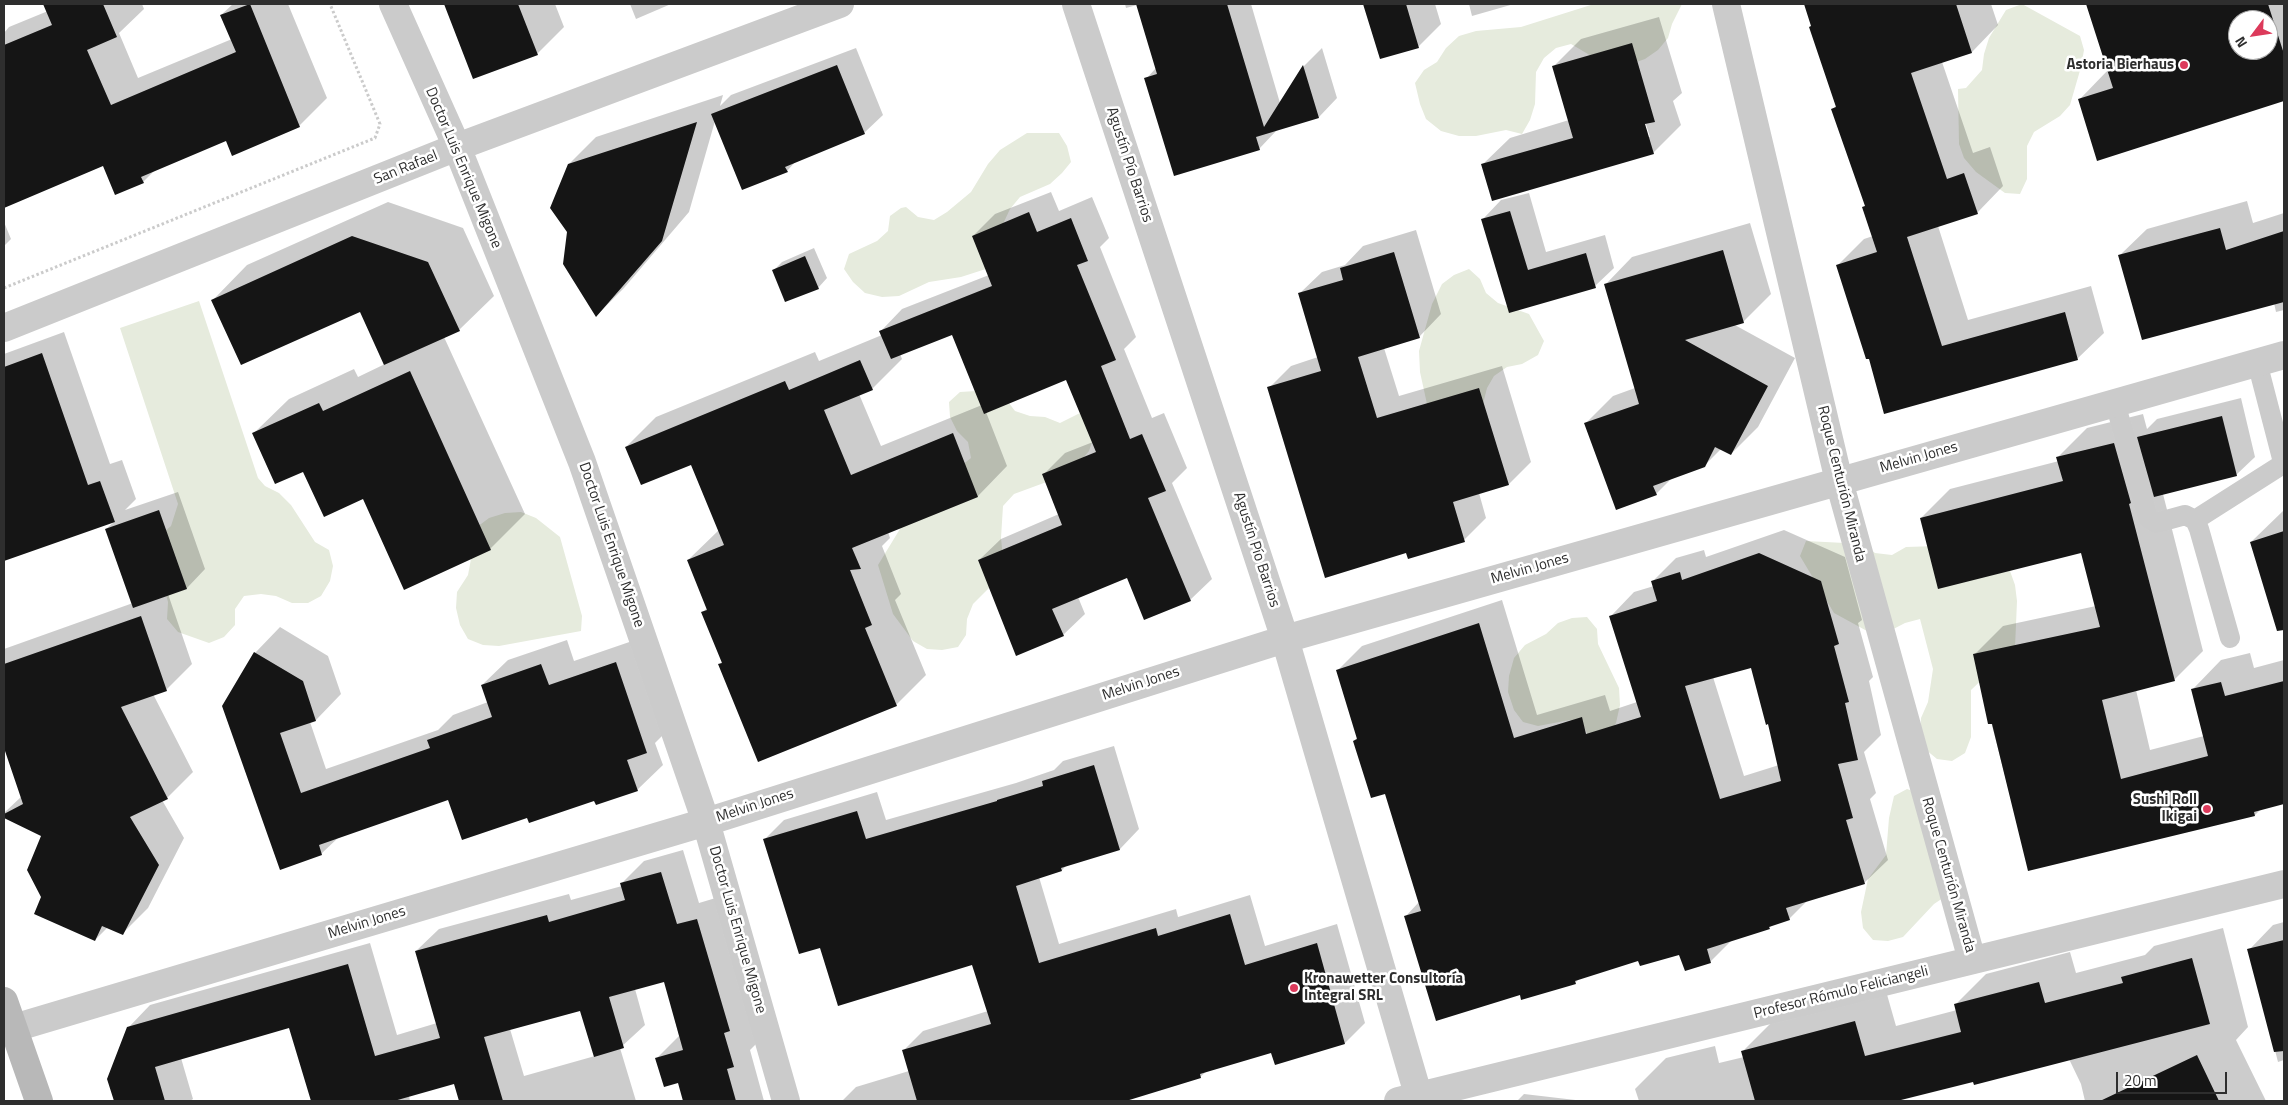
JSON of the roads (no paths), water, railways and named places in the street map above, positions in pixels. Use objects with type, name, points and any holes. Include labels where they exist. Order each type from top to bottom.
[{"type":"street","name":"Doctor Luis Enrique Migone","points":[[393,4],[457,147],[582,462],[706,822],[786,1101]]},
{"type":"street","name":"San Rafael","points":[[4,328],[457,147],[840,4]]},
{"type":"street","name":"Agustín Pío Barrios","points":[[1076,4],[1285,639],[1412,1100]]},
{"type":"street","name":"Roque Centurión Miranda","points":[[1726,4],[1839,481],[1972,960]]},
{"type":"street","name":"Melvin Jones","points":[[8,1030],[706,822],[1285,639],[2284,355]]},
{"type":"street","name":"Profesor Rómulo Feliciangeli","points":[[1412,1100],[2284,884]]},
{"type":"street","points":[[4,1000],[8,1030],[39,1101]]},
{"type":"lane","points":[[2194,520],[2284,465],[2257,362]]},
{"type":"lane","points":[[2116,403],[2148,518],[2156,523],[2185,515],[2194,520],[2200,529],[2230,638]]},
{"type":"place","name":"Astoria Bierhaus","points":[[2184,65]]},
{"type":"place","name":"Sushi Roll Ikigai","points":[[2207,809]]},
{"type":"place","name":"Kronawetter Consultoría Integral SRL","points":[[1294,988]]}]
